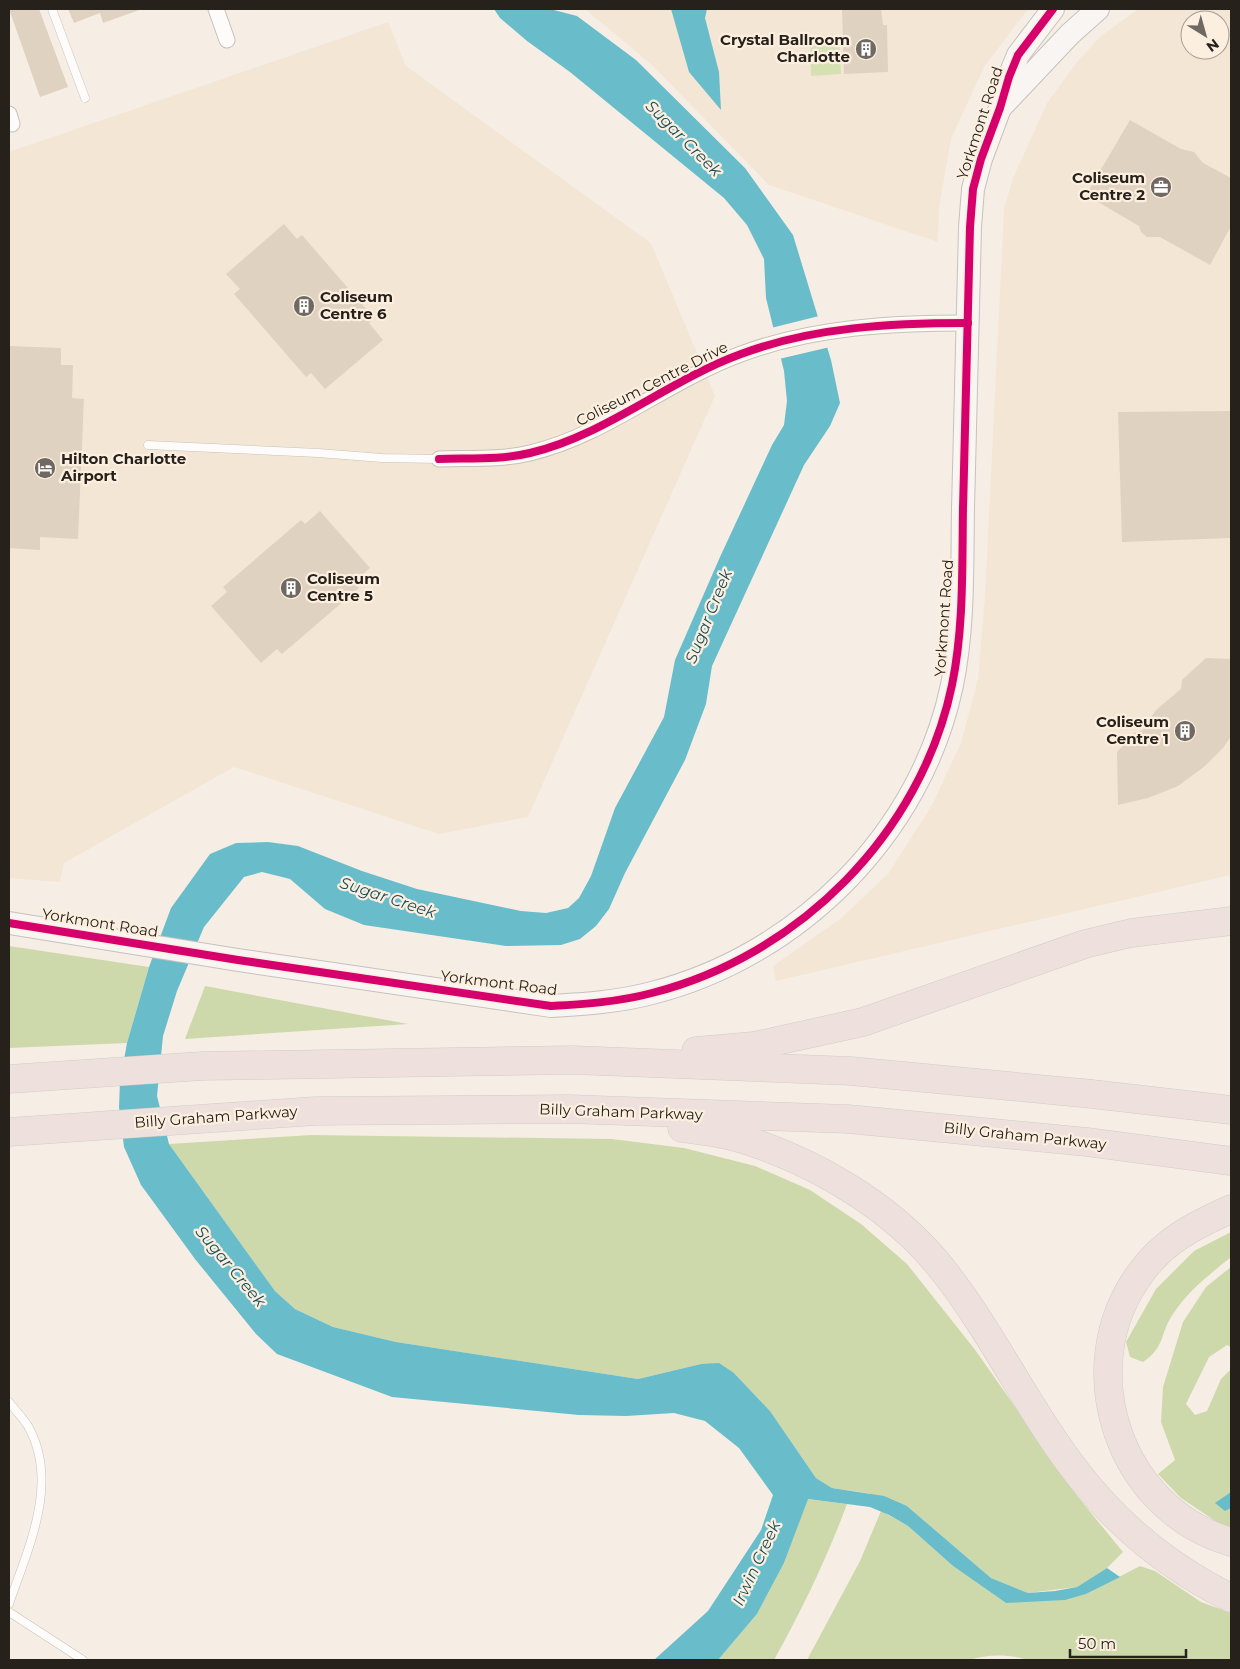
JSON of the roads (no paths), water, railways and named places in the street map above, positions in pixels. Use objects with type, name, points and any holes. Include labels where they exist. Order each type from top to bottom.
[{"type":"highway","points":[[573,1060],[754,1046],[863,1022],[1085,944],[1166,927],[1231,921]]},
{"type":"highway","points":[[9,1080],[202,1066],[573,1060],[851,1071],[1092,1094],[1231,1110]]},
{"type":"highway","points":[[569,1109],[705,1131],[751,1142],[833,1178],[868,1201],[917,1242],[945,1273],[971,1310],[1059,1448],[1101,1501],[1133,1532],[1168,1561],[1204,1585],[1231,1598]]},
{"type":"highway","name":"Billy Graham Parkway","points":[[9,1132],[209,1116],[316,1111],[569,1109],[848,1119],[1087,1142],[1231,1161]]},
{"type":"highway","points":[[1231,1209],[1180,1234],[1158,1252],[1140,1273],[1115,1322],[1107,1372],[1108,1400],[1116,1431],[1138,1476],[1171,1510],[1191,1524],[1231,1542]]},
{"type":"street","points":[[216,9],[227,40]]},
{"type":"street","name":"Yorkmont Road","points":[[9,923],[238,960],[551,1006],[596,1004],[652,993],[695,979],[751,954],[802,921],[839,888],[877,846],[910,794],[932,749],[952,684],[961,595],[973,189],[988,135],[1000,108],[1018,55],[1053,9]]},
{"type":"street","name":"Yorkmont Road","points":[[1000,108],[1070,34],[1098,9]]},
{"type":"street","name":"Coliseum Centre Drive","points":[[439,459],[514,456],[562,444],[586,434],[707,368],[740,354],[796,339],[860,327],[968,322]]},
{"type":"lane","points":[[52,9],[85,98]]},
{"type":"lane","name":"Coliseum Centre Drive","points":[[148,445],[382,458],[439,459]]},
{"type":"lane","points":[[9,1402],[28,1426],[40,1456],[42,1487],[34,1532],[9,1604]]},
{"type":"lane","points":[[9,1612],[84,1660]]},
{"type":"water","points":[[494,9],[550,9],[577,16],[636,60],[745,168],[793,235],[831,360],[840,403],[830,426],[804,465],[712,666],[706,704],[685,760],[625,873],[609,909],[596,926],[580,939],[561,945],[506,946],[364,925],[325,909],[290,879],[262,872],[244,877],[204,927],[177,991],[163,1036],[157,1096],[169,1144],[275,1291],[295,1309],[333,1327],[396,1342],[638,1379],[701,1364],[719,1363],[734,1373],[770,1411],[816,1478],[832,1488],[884,1496],[907,1506],[991,1578],[1028,1593],[1077,1587],[1107,1568],[1120,1577],[1086,1594],[1065,1600],[1006,1603],[953,1566],[908,1526],[889,1515],[870,1507],[808,1499],[784,1563],[757,1614],[718,1660],[654,1660],[708,1611],[761,1530],[773,1495],[739,1448],[705,1421],[674,1413],[626,1416],[579,1415],[392,1397],[277,1354],[256,1334],[195,1259],[141,1185],[124,1147],[119,1107],[120,1082],[127,1043],[149,967],[171,908],[210,854],[236,843],[268,842],[298,846],[362,871],[417,889],[521,911],[546,913],[568,908],[579,898],[591,876],[615,808],[664,717],[675,660],[720,557],[772,445],[784,425],[787,401],[784,371],[766,298],[764,259],[747,225],[724,198],[570,72],[527,41],[500,18]]},
{"type":"water","points":[[671,9],[707,9],[705,18],[719,72],[721,110],[689,72]]},
{"type":"water","points":[[1231,1492],[1231,1508],[1225,1511],[1215,1503]]},
{"type":"place","name":"Crystal Ballroom Charlotte","points":[[866,49]]},
{"type":"place","name":"Coliseum Centre 2","points":[[1161,187]]},
{"type":"place","name":"Coliseum Centre 6","points":[[304,306]]},
{"type":"place","name":"Hilton Charlotte Airport","points":[[45,468]]},
{"type":"place","name":"Coliseum Centre 5","points":[[291,588]]},
{"type":"place","name":"Coliseum Centre 1","points":[[1185,731]]},
{"type":"water label","name":"Sugar Creek","points":[[684,138]]},
{"type":"water label","name":"Sugar Creek","points":[[708,616]]},
{"type":"water label","name":"Sugar Creek","points":[[388,897]]},
{"type":"water label","name":"Sugar Creek","points":[[231,1266]]},
{"type":"water label","name":"Irwin Creek","points":[[756,1563]]}]
